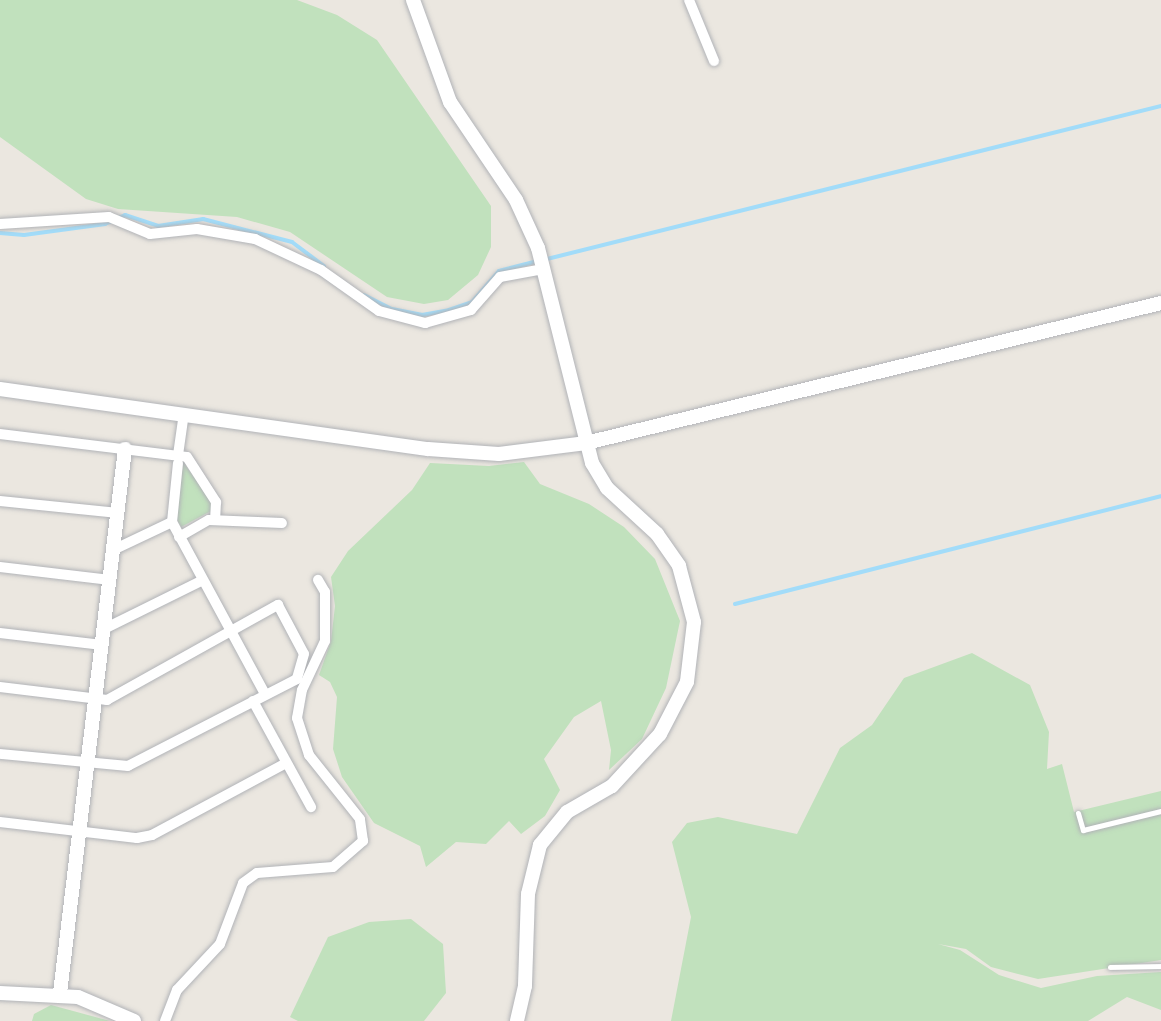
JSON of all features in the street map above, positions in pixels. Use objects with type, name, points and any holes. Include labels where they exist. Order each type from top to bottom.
[{"type":"street","points":[[413,0],[450,102],[516,200],[541,263],[586,443],[607,488],[657,534],[679,566],[689,592],[694,642],[687,682],[676,707],[641,759],[612,786],[566,812],[540,846],[528,894],[525,986],[516,1021]]},
{"type":"street","points":[[689,0],[714,61]]},
{"type":"street","points":[[0,224],[109,217],[150,234],[198,228],[255,239],[321,270],[379,311],[412,322],[471,310],[500,277],[541,263]]},
{"type":"street","points":[[0,390],[481,453],[586,443],[1161,303]]},
{"type":"street","points":[[184,414],[172,522],[265,694]]},
{"type":"street","points":[[0,434],[178,459],[187,457],[216,502],[215,520]]},
{"type":"street","points":[[60,994],[125,450]]},
{"type":"street","points":[[0,501],[118,513]]},
{"type":"street","points":[[179,537],[215,520],[282,523]]},
{"type":"street","points":[[113,550],[172,522]]},
{"type":"street","points":[[0,567],[110,580]]},
{"type":"street","points":[[0,633],[103,637],[203,580]]},
{"type":"street","points":[[165,1021],[178,990],[220,944],[242,883],[257,873],[333,868],[363,840],[360,819],[309,755],[297,718],[302,690],[325,640],[328,622],[325,592],[318,580]]},
{"type":"street","points":[[0,687],[107,700],[278,605],[304,654],[297,678],[128,766],[0,754]]},
{"type":"street","points":[[253,700],[311,807]]},
{"type":"street","points":[[0,822],[152,835],[286,764]]},
{"type":"street","points":[[0,993],[60,994],[101,1004],[134,1021]]},
{"type":"lane","points":[[1078,813],[1083,830],[1161,811]]},
{"type":"lane","points":[[1110,967],[1161,966]]},
{"type":"green space","points":[[0,0],[297,0],[337,15],[377,40],[491,206],[491,247],[478,275],[448,300],[424,304],[387,297],[290,232],[237,217],[118,209],[86,199],[0,137]]},
{"type":"green space","points":[[183,462],[212,502],[211,511],[181,527],[177,520]]},
{"type":"green space","points":[[524,462],[540,484],[589,504],[624,527],[655,559],[680,621],[666,688],[642,739],[609,770],[611,750],[601,701],[574,717],[544,759],[560,790],[545,816],[521,834],[509,821],[486,844],[456,842],[426,867],[420,846],[374,823],[342,777],[333,749],[337,697],[330,682],[319,675],[331,641],[335,606],[331,577],[348,551],[412,490],[430,463],[489,466]]},
{"type":"green space","points":[[972,653],[1030,685],[1049,732],[1047,769],[1062,764],[1074,812],[1161,791],[1161,960],[1038,979],[991,967],[966,949],[938,944],[960,950],[999,975],[1041,988],[1097,976],[1161,972],[1161,1010],[1127,997],[1088,1021],[671,1021],[691,917],[672,842],[687,823],[718,817],[797,834],[840,748],[872,725],[904,678]]},
{"type":"green space","points":[[411,919],[443,944],[446,993],[424,1021],[298,1021],[290,1017],[328,937],[369,922]]},
{"type":"green space","points":[[51,1005],[110,1021],[32,1021],[34,1014]]},
{"type":"waterway","points":[[547,259],[1161,106]]},
{"type":"waterway","points":[[0,233],[24,235],[105,224],[125,215],[158,226],[203,219],[292,242],[324,266]]},
{"type":"waterway","points":[[364,295],[392,309],[422,315],[449,310],[472,302],[499,271],[538,261]]},
{"type":"waterway","points":[[735,604],[1161,496]]}]
